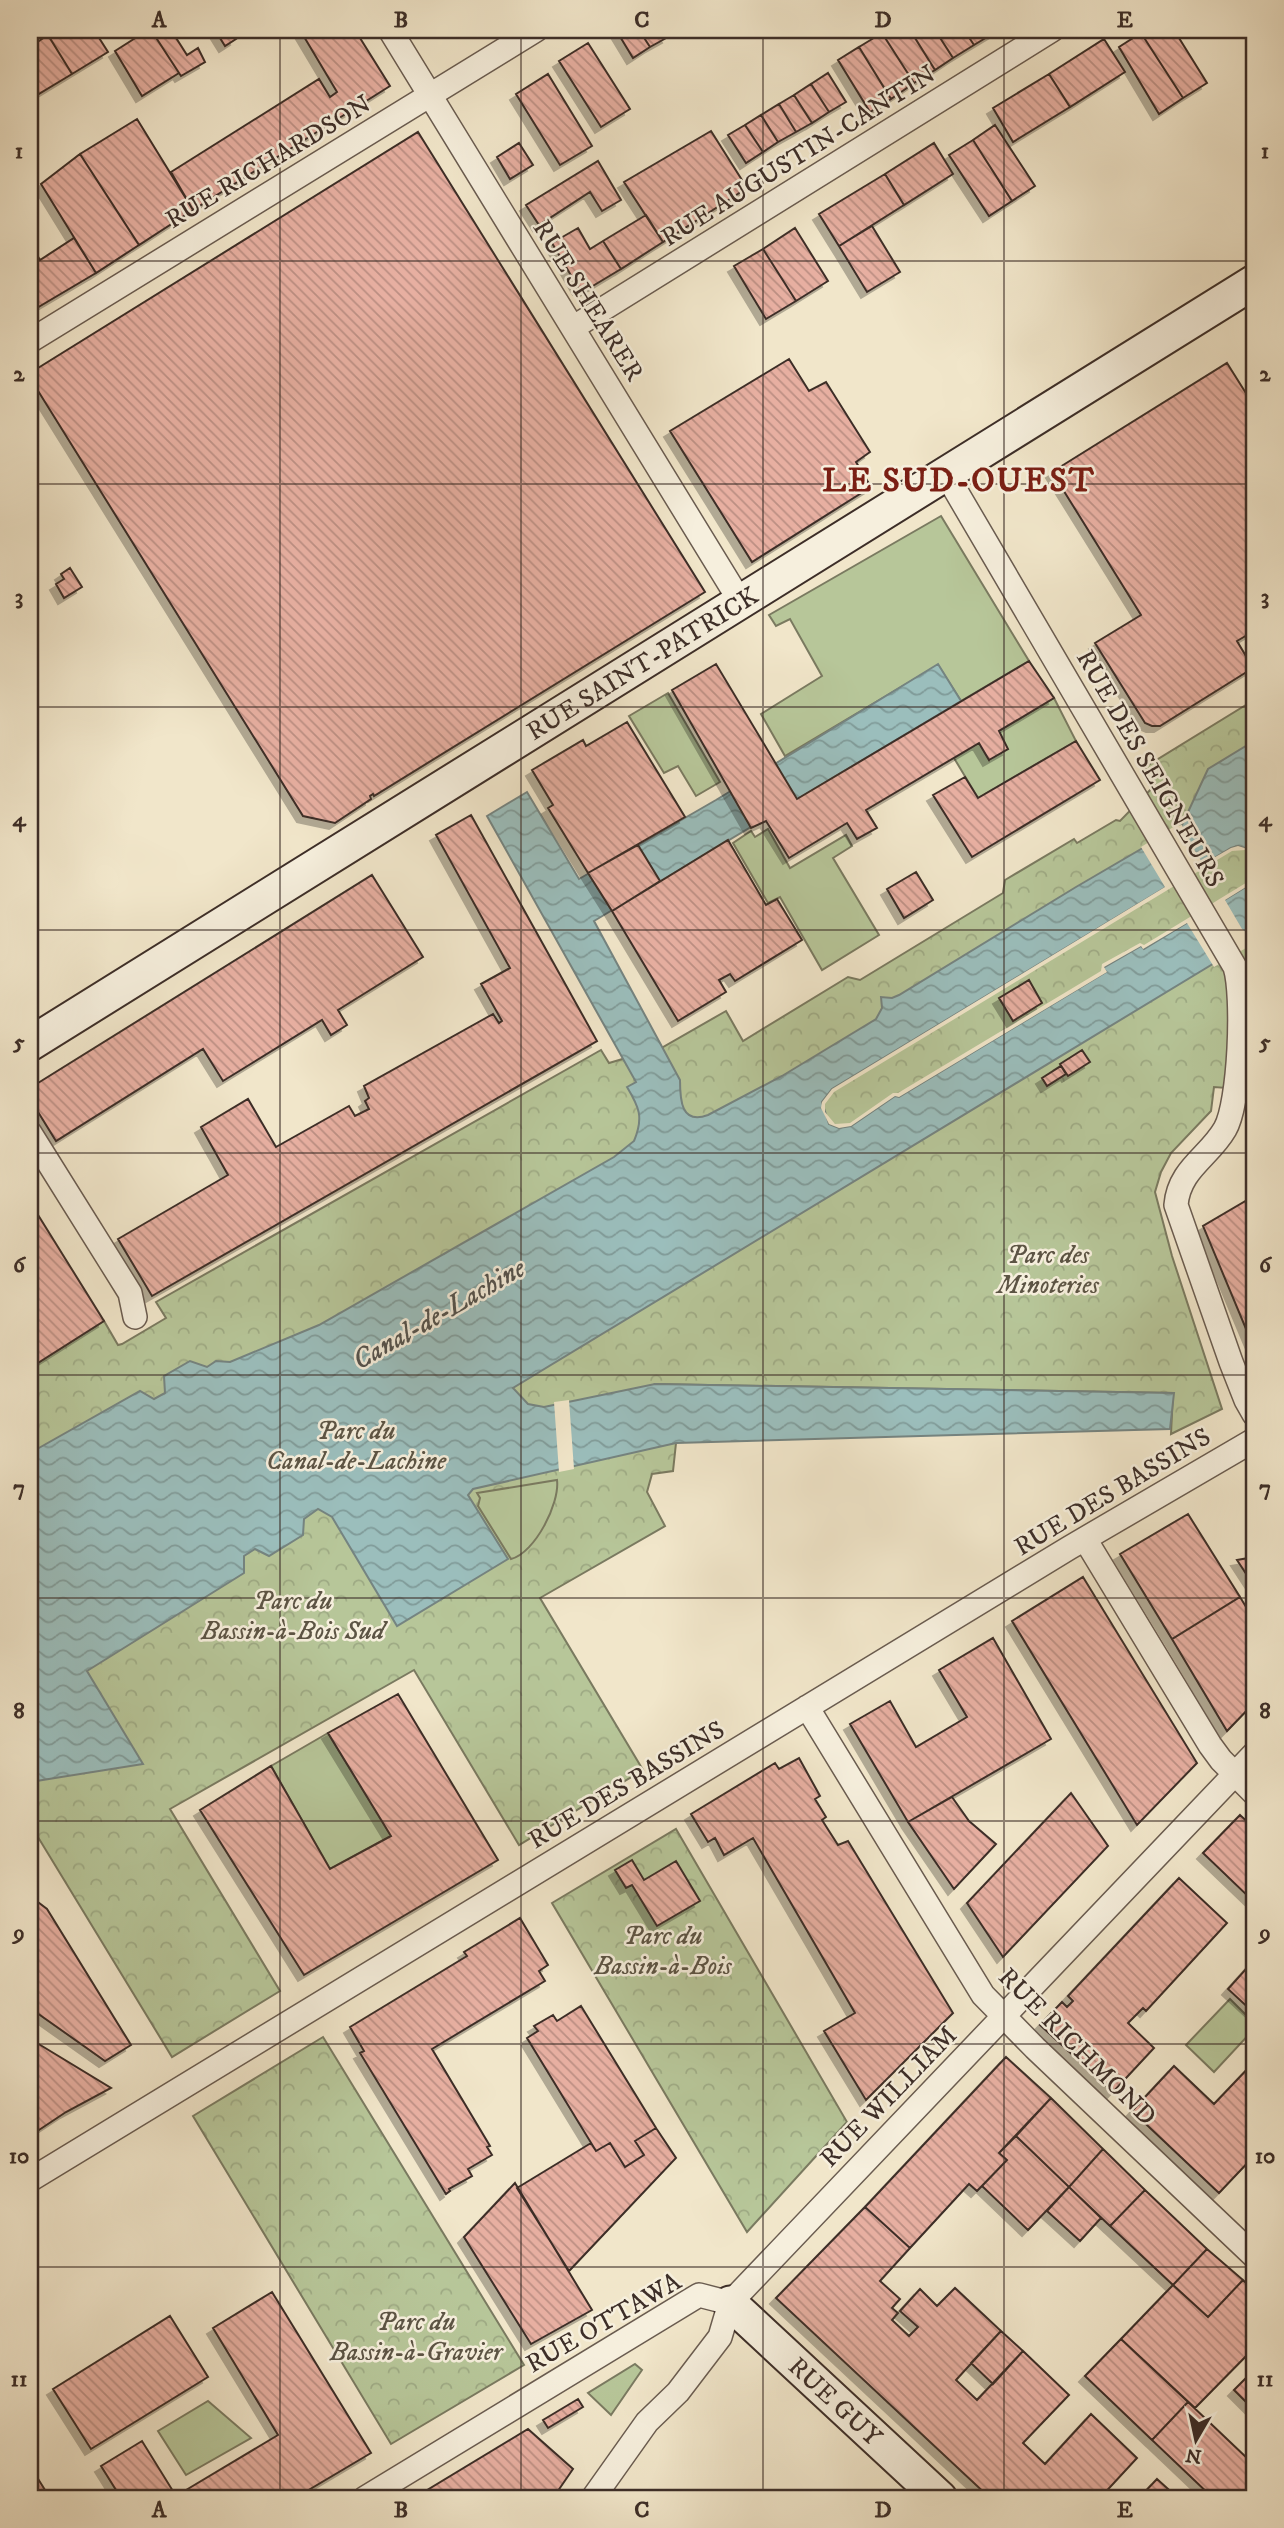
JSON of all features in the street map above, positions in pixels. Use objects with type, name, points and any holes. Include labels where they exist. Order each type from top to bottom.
[{"type":"main road","name":"RUE SAINT-PATRICK","points":[[30,1044],[1254,282]]},
{"type":"main road","name":"RUE GUY","points":[[730,2303],[940,2498]]},
{"type":"street","name":"RUE SHEARER","points":[[390,30],[740,601]]},
{"type":"street","name":"RUE RICHARDSON","points":[[30,341],[536,30]]},
{"type":"street","name":"RUE AUGUSTIN-CANTIN","points":[[574,327],[1052,30]]},
{"type":"street","name":"RUE DES SEIGNEURS","points":[[946,474],[1231,958],[1237,975],[1239,993],[1233,1106],[1226,1128],[1182,1181],[1176,1205],[1231,1362],[1254,1414]]},
{"type":"street","points":[[30,1132],[130,1293],[135,1317]]},
{"type":"street","name":"RUE DES BASSINS","points":[[30,2180],[1084,1539],[1254,1440]]},
{"type":"street","points":[[1084,1539],[1210,1745],[1254,1793]]},
{"type":"street","name":"RUE RICHMOND","points":[[807,1707],[977,1987],[1254,2256]]},
{"type":"street","name":"RUE WILLIAM","points":[[593,2498],[647,2422],[678,2392],[720,2337],[730,2303],[1254,1754]]},
{"type":"street","name":"RUE OTTAWA","points":[[365,2498],[699,2295],[730,2303]]},
{"type":"green space","points":[[941,516],[1029,661],[961,701],[938,665],[785,756],[761,714],[822,676],[790,619],[776,626],[769,615]]},
{"type":"green space","points":[[668,693],[720,782],[696,796],[678,766],[664,773],[629,716]]},
{"type":"green space","points":[[1054,698],[1076,741],[978,798],[954,758],[979,743],[989,760],[999,731]]},
{"type":"green space","name":"Parc du Canal-de-Lachine","points":[[1254,700],[1254,1090],[1214,1087],[1211,1111],[1171,1153],[1155,1192],[1172,1256],[1222,1409],[1171,1434],[1173,1393],[655,1384],[676,1443],[673,1471],[652,1474],[647,1492],[665,1526],[540,1598],[643,1770],[519,1845],[414,1670],[170,1809],[280,1991],[172,2057],[30,1824],[30,1368],[104,1321],[118,1345],[122,1344],[166,1318],[156,1302],[601,1050],[609,1063],[663,1047],[726,1011],[743,1041],[848,977],[860,980],[1003,893],[1005,880],[1074,839],[1077,843],[1116,820],[1120,821],[1155,785],[1145,767]]},
{"type":"green space","points":[[768,829],[790,868],[846,835],[852,846],[833,858],[879,935],[822,970],[780,897],[768,903],[733,843],[751,831],[755,837]]},
{"type":"green space","points":[[557,1480],[554,1501],[544,1526],[529,1547],[511,1559],[478,1506],[480,1498],[477,1493]]},
{"type":"green space","points":[[328,1733],[391,1836],[330,1869],[271,1766]]},
{"type":"green space","name":"Parc du Bassin-à-Bois","points":[[676,1829],[847,2122],[747,2232],[552,1903]]},
{"type":"green space","points":[[1230,1999],[1254,2023],[1254,2029],[1214,2072],[1186,2045]]},
{"type":"green space","name":"Parc du Bassin-à-Gravier","points":[[323,2037],[524,2365],[391,2444],[193,2116]]},
{"type":"green space","points":[[635,2364],[642,2370],[611,2415],[588,2393]]},
{"type":"green space","points":[[208,2401],[251,2438],[186,2475],[158,2431]]},
{"type":"water","name":"Canal-de-Lachine","points":[[938,664],[961,701],[594,921],[680,1080],[682,1102],[687,1114],[692,1117],[708,1115],[782,1076],[876,1019],[882,1008],[881,997],[892,998],[899,995],[1182,825],[1208,769],[1254,741],[1254,851],[1238,846],[1231,848],[832,1089],[822,1102],[829,1124],[839,1128],[851,1126],[895,1096],[899,1097],[1106,972],[1103,968],[1141,946],[1144,949],[1254,882],[1254,939],[513,1388],[528,1404],[544,1407],[655,1384],[1174,1393],[1170,1429],[676,1443],[473,1489],[468,1495],[508,1559],[397,1626],[332,1517],[318,1509],[304,1519],[303,1535],[269,1556],[255,1549],[244,1556],[244,1573],[87,1671],[143,1764],[30,1782],[30,1453],[140,1391],[154,1399],[165,1393],[164,1376],[190,1361],[207,1367],[216,1361],[230,1362],[319,1325],[614,1157],[634,1141],[639,1125],[639,1112],[627,1087],[636,1082],[487,816],[527,792],[579,879],[716,800]]},
{"type":"pier","points":[[1182,825],[1203,864],[1238,846],[1254,851],[1254,855],[1245,850],[1232,851],[834,1092],[825,1104],[825,1112],[835,1124],[850,1123],[893,1093],[898,1093],[1101,971],[1102,964],[1140,943],[1144,945],[1254,878],[1254,882],[1225,900],[1242,929],[1254,939],[1251,945],[1214,967],[1187,923],[1143,949],[1141,946],[1104,967],[1107,972],[899,1097],[895,1096],[851,1126],[839,1128],[829,1124],[821,1108],[822,1102],[832,1089],[1165,887],[1141,847],[1175,826]]},
{"type":"pier","points":[[569,1400],[574,1469],[559,1472],[554,1402]]},
{"type":"building","points":[[57,30],[94,30],[108,52],[72,74],[48,35]]},
{"type":"building","points":[[151,30],[179,73],[142,96],[115,51]]},
{"type":"building","points":[[158,30],[171,30],[187,55],[198,48],[205,62],[181,76],[153,33]]},
{"type":"building","points":[[215,30],[230,30],[236,39],[225,46]]},
{"type":"building","points":[[300,30],[355,30],[390,86],[193,210],[171,172],[319,79],[330,97],[337,92]]},
{"type":"building","points":[[616,30],[639,30],[650,47],[633,58]]},
{"type":"building","points":[[639,30],[663,30],[668,37],[650,47]]},
{"type":"building","points":[[887,30],[910,30],[935,70],[914,83],[882,33]]},
{"type":"building","points":[[910,30],[935,30],[953,58],[935,70]]},
{"type":"building","points":[[935,30],[964,30],[974,45],[953,58]]},
{"type":"building","points":[[964,30],[996,30],[997,31],[974,45]]},
{"type":"building","points":[[1147,30],[1174,30],[1207,83],[1183,98],[1141,33]]},
{"type":"building","points":[[882,33],[914,83],[891,99],[859,47]]},
{"type":"building","points":[[1141,33],[1183,98],[1159,114],[1119,47]]},
{"type":"building","points":[[48,35],[72,74],[37,95],[30,83],[30,47]]},
{"type":"building","points":[[1104,39],[1125,72],[1070,107],[1049,74]]},
{"type":"building","points":[[588,43],[630,109],[601,127],[559,61]]},
{"type":"building","points":[[859,47],[891,99],[870,112],[838,60]]},
{"type":"building","points":[[828,73],[846,102],[829,112],[811,84]]},
{"type":"building","points":[[548,74],[592,146],[560,165],[516,94]]},
{"type":"building","points":[[1049,74],[1070,107],[1013,142],[993,108]]},
{"type":"building","points":[[811,84],[829,112],[812,123],[794,95]]},
{"type":"building","points":[[794,95],[812,123],[796,132],[779,104]]},
{"type":"building","points":[[779,104],[796,132],[778,142],[761,115]]},
{"type":"building","points":[[761,115],[778,142],[763,152],[745,125]]},
{"type":"building","points":[[137,119],[193,210],[139,245],[80,154]]},
{"type":"building","points":[[745,125],[763,152],[746,163],[728,135]]},
{"type":"building","points":[[995,125],[1035,186],[1012,201],[973,140]]},
{"type":"building","points":[[711,131],[747,188],[663,242],[624,182]]},
{"type":"building","points":[[418,132],[705,592],[374,796],[373,794],[371,799],[335,823],[303,816],[30,378],[30,373]]},
{"type":"building","points":[[973,140],[1012,201],[989,216],[949,155]]},
{"type":"building","points":[[519,143],[533,165],[510,179],[497,157]]},
{"type":"building","points":[[934,143],[953,174],[904,205],[885,174]]},
{"type":"building","points":[[80,154],[139,245],[96,273],[41,184]]},
{"type":"building","points":[[598,161],[621,200],[602,211],[590,192],[539,225],[526,205]]},
{"type":"building","points":[[885,174],[904,205],[839,246],[819,214]]},
{"type":"building","points":[[646,215],[663,242],[621,269],[603,241]]},
{"type":"building","points":[[872,226],[900,272],[867,292],[839,246]]},
{"type":"building","points":[[578,228],[590,249],[603,241],[621,269],[586,290],[579,289],[552,243]]},
{"type":"building","points":[[795,228],[828,281],[796,301],[763,249]]},
{"type":"building","points":[[74,238],[96,273],[30,312],[30,243],[40,260]]},
{"type":"building","points":[[763,249],[796,301],[766,319],[734,266]]},
{"type":"building","points":[[789,359],[809,391],[826,382],[870,452],[856,462],[871,487],[752,562],[670,431]]},
{"type":"building","points":[[1227,363],[1254,406],[1254,631],[1237,641],[1253,668],[1160,726],[1152,726],[1145,723],[1095,643],[1141,615],[1052,472]]},
{"type":"building","points":[[70,568],[82,587],[64,598],[56,584],[64,579],[61,574]]},
{"type":"building","points":[[1029,661],[1054,698],[999,731],[1008,749],[989,760],[979,743],[866,810],[877,828],[857,839],[847,823],[789,858],[766,821],[751,828],[672,690],[716,664],[797,799]]},
{"type":"building","points":[[627,722],[685,817],[588,873],[548,808],[553,805],[532,770],[583,740],[586,746]]},
{"type":"building","points":[[1076,741],[1100,780],[972,857],[933,795],[965,777],[978,798]]},
{"type":"building","points":[[471,815],[597,1041],[152,1296],[118,1239],[228,1175],[201,1127],[248,1099],[276,1147],[349,1106],[355,1116],[369,1109],[365,1101],[369,1098],[364,1086],[493,1014],[499,1023],[502,1021],[481,984],[510,968],[436,835]]},
{"type":"building","points":[[728,840],[766,905],[777,899],[802,940],[735,981],[730,974],[719,980],[726,992],[678,1021],[612,911]]},
{"type":"building","points":[[638,845],[660,881],[612,911],[588,873]]},
{"type":"building","points":[[916,872],[933,900],[904,918],[887,889]]},
{"type":"building","points":[[372,875],[423,957],[338,1010],[347,1025],[331,1035],[322,1020],[223,1081],[203,1049],[56,1141],[30,1099],[30,1088]]},
{"type":"building","points":[[1029,980],[1042,1003],[1013,1021],[999,998]]},
{"type":"building","points":[[1082,1050],[1090,1062],[1068,1076],[1060,1064]]},
{"type":"building","points":[[1061,1066],[1066,1074],[1047,1086],[1042,1078]]},
{"type":"building","points":[[1254,1196],[1254,1348],[1203,1226]]},
{"type":"building","points":[[30,1202],[104,1321],[30,1368]]},
{"type":"building","points":[[1188,1514],[1240,1597],[1172,1639],[1120,1554]]},
{"type":"building","points":[[1254,1557],[1254,1586],[1237,1560]]},
{"type":"building","points":[[1083,1577],[1197,1763],[1137,1825],[1012,1621]]},
{"type":"building","points":[[1240,1597],[1254,1620],[1254,1703],[1227,1731],[1172,1639]]},
{"type":"building","points":[[993,1638],[1051,1739],[908,1822],[850,1724],[890,1701],[916,1747],[967,1717],[939,1670]]},
{"type":"building","points":[[398,1694],[498,1860],[304,1975],[200,1810],[271,1766],[330,1869],[391,1836],[328,1733]]},
{"type":"building","points":[[799,1758],[820,1796],[815,1799],[826,1817],[822,1820],[838,1845],[848,1841],[953,2013],[866,2100],[824,2031],[855,2013],[753,1838],[724,1855],[715,1838],[708,1842],[691,1814],[775,1763],[779,1769]]},
{"type":"building","points":[[1071,1793],[1108,1846],[1003,1957],[967,1903]]},
{"type":"building","points":[[952,1797],[969,1821],[996,1844],[954,1889],[908,1822]]},
{"type":"building","points":[[1240,1815],[1254,1828],[1254,1902],[1203,1853]]},
{"type":"building","points":[[632,1860],[644,1880],[676,1861],[700,1901],[657,1926],[632,1885],[626,1888],[615,1870]]},
{"type":"building","points":[[1179,1878],[1227,1923],[1146,2011],[1143,2008],[1128,2023],[1154,2048],[1113,2092],[1040,2025],[1062,2002],[1067,2007],[1073,2001],[1068,1996]]},
{"type":"building","points":[[30,1896],[47,1909],[131,2045],[105,2061],[30,2008]]},
{"type":"building","points":[[520,1918],[548,1965],[539,1971],[545,1981],[432,2049],[490,2146],[487,2147],[492,2155],[468,2169],[472,2176],[449,2189],[446,2194],[360,2053],[364,2051],[350,2027],[467,1956],[464,1952]]},
{"type":"building","points":[[1254,1960],[1254,2013],[1228,1989]]},
{"type":"building","points":[[581,2006],[656,2128],[635,2141],[644,2155],[625,2167],[610,2143],[596,2151],[527,2038],[538,2031],[534,2026],[553,2015],[557,2021]]},
{"type":"building","points":[[37,2043],[111,2088],[66,2112],[30,2136],[30,2047]]},
{"type":"building","points":[[1006,2057],[1051,2098],[999,2153],[1007,2160],[977,2191],[969,2184],[910,2248],[865,2207]]},
{"type":"building","points":[[1254,2062],[1254,2156],[1219,2193],[1132,2111],[1174,2066],[1214,2104]]},
{"type":"building","points":[[1051,2098],[1103,2149],[1069,2187],[1016,2136]]},
{"type":"building","points":[[656,2128],[676,2158],[569,2271],[517,2188],[591,2143],[596,2151],[610,2143],[625,2167],[644,2155],[635,2141]]},
{"type":"building","points":[[1016,2136],[1069,2187],[1028,2230],[982,2186],[1007,2160],[999,2153]]},
{"type":"building","points":[[1103,2149],[1145,2190],[1110,2226],[1069,2187]]},
{"type":"building","points":[[515,2183],[592,2310],[531,2344],[464,2237]]},
{"type":"building","points":[[1069,2187],[1101,2218],[1080,2241],[1047,2211]]},
{"type":"building","points":[[1145,2190],[1207,2249],[1173,2285],[1110,2226]]},
{"type":"building","points":[[865,2207],[910,2248],[880,2281],[900,2299],[892,2308],[898,2313],[892,2320],[909,2336],[918,2327],[900,2311],[920,2289],[937,2306],[955,2288],[1001,2331],[956,2380],[977,2400],[1023,2351],[1069,2395],[1023,2443],[1045,2464],[1091,2414],[1137,2458],[1100,2498],[990,2498],[776,2298]]},
{"type":"building","points":[[1207,2249],[1243,2280],[1208,2317],[1173,2285]]},
{"type":"building","points":[[1243,2280],[1254,2291],[1254,2348],[1195,2408],[1121,2339],[1173,2285],[1208,2317]]},
{"type":"building","points":[[272,2292],[371,2453],[295,2498],[121,2498],[101,2466],[142,2441],[176,2496],[278,2435],[213,2328]]},
{"type":"building","points":[[170,2316],[208,2377],[91,2449],[53,2389]]},
{"type":"building","points":[[1001,2331],[1023,2351],[993,2384],[971,2363]]},
{"type":"building","points":[[1121,2339],[1188,2402],[1152,2440],[1085,2376]]},
{"type":"building","points":[[1254,2370],[1254,2410],[1234,2390]]},
{"type":"building","points":[[578,2399],[583,2407],[548,2428],[543,2420]]},
{"type":"building","points":[[1188,2402],[1248,2459],[1254,2452],[1254,2498],[1213,2498],[1152,2440]]},
{"type":"building","points":[[528,2429],[573,2469],[553,2498],[414,2498]]},
{"type":"building","points":[[30,2466],[50,2498],[30,2498]]},
{"type":"building","points":[[1157,2479],[1178,2498],[1139,2498]]},
{"type":"district","name":"LE SUD-OUEST","points":[[959,479]]},
{"type":"park label","name":"Parc des Minoteries","points":[[1048,1269]]},
{"type":"park label","name":"Parc du Bassin-à-Bois Sud","points":[[293,1615]]}]
